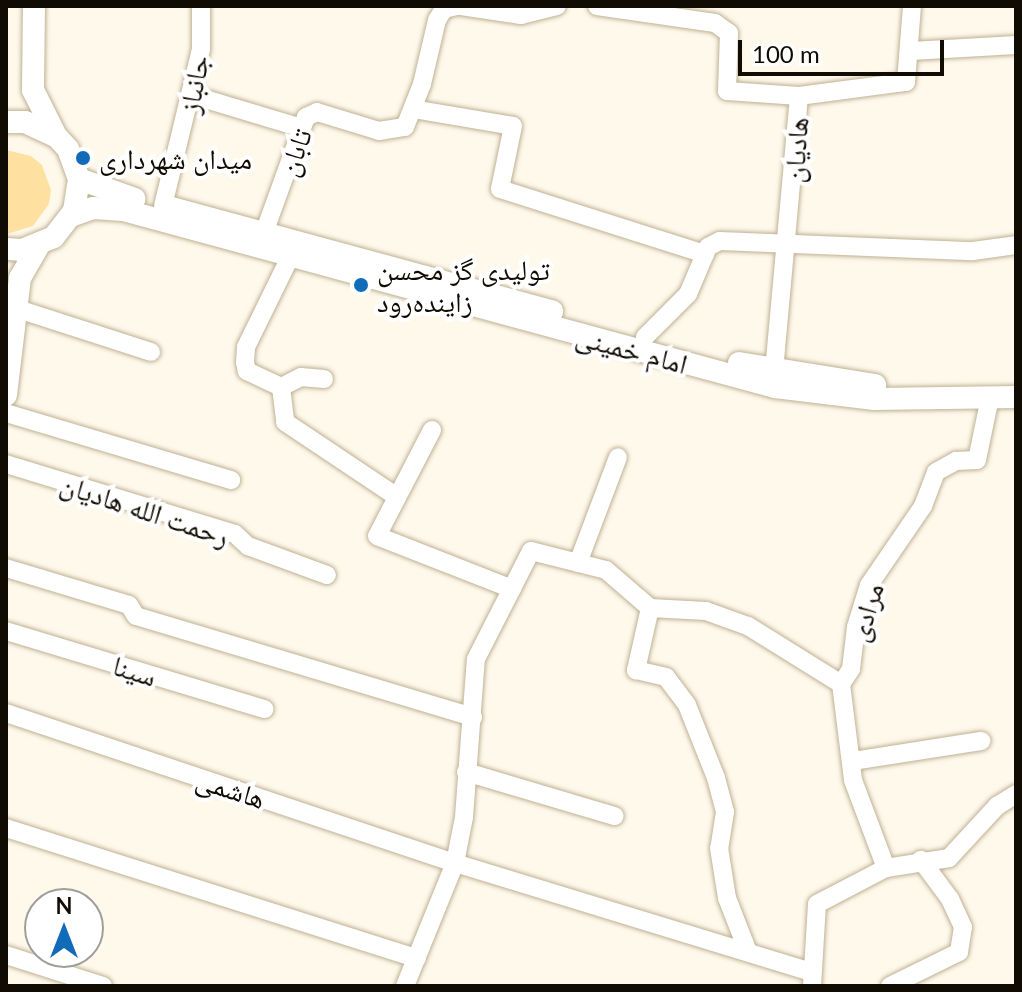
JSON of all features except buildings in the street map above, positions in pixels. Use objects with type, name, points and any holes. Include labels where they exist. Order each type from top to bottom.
[{"type":"main road","points":[[6,395],[20,278],[39,245],[71,216],[79,179],[68,149],[57,137],[33,90],[34,6]]},
{"type":"main road","points":[[6,122],[25,122],[57,137]]},
{"type":"main road","name":"امام خمینی","points":[[79,179],[815,395],[1016,397]]},
{"type":"main road","name":"امام خمینی","points":[[71,216],[93,208],[123,210],[290,257],[642,344],[774,371],[881,385],[1016,382]]},
{"type":"main road","points":[[6,249],[39,245]]},
{"type":"street","name":"جانباز","points":[[163,206],[201,49],[201,6]]},
{"type":"street","points":[[557,6],[521,15],[459,6],[444,9],[437,20],[413,109],[513,126],[500,189],[705,254]]},
{"type":"street","points":[[597,6],[715,23],[729,33],[727,91],[799,96]]},
{"type":"street","name":"هادیان","points":[[774,371],[788,244],[799,96],[906,82],[911,51],[912,6]]},
{"type":"street","points":[[911,51],[1016,45]]},
{"type":"street","points":[[192,95],[302,128]]},
{"type":"street","name":"تابان","points":[[264,233],[306,117],[317,112],[379,131],[405,127],[413,109]]},
{"type":"street","points":[[642,344],[688,294],[705,254],[720,241],[973,251],[1016,245]]},
{"type":"street","points":[[281,387],[247,371],[246,347],[290,257]]},
{"type":"street","points":[[15,308],[151,352]]},
{"type":"street","points":[[281,387],[301,377],[324,379]]},
{"type":"street","points":[[281,387],[285,422],[397,497]]},
{"type":"street","name":"مرادی","points":[[886,868],[865,820],[841,684],[851,669],[856,627],[869,585],[923,506],[936,472],[956,461],[977,460],[990,397]]},
{"type":"street","points":[[6,413],[231,480]]},
{"type":"street","points":[[432,430],[377,536],[512,589]]},
{"type":"street","points":[[578,563],[618,457]]},
{"type":"street","name":"رحمت الله هادیان","points":[[6,464],[235,534],[248,546],[327,575]]},
{"type":"street","points":[[405,986],[455,863],[473,717],[476,659],[531,551],[606,570],[650,608],[668,613],[706,611],[748,626],[841,684]]},
{"type":"street","points":[[6,568],[129,605],[136,616],[473,717]]},
{"type":"street","points":[[650,608],[636,670],[666,677],[687,705],[716,778],[725,812],[719,848],[727,898],[748,952]]},
{"type":"street","name":"سینا","points":[[6,631],[264,709]]},
{"type":"street","name":"هاشمی","points":[[6,713],[455,863],[748,952],[812,979]]},
{"type":"street","points":[[853,761],[981,741]]},
{"type":"street","points":[[466,772],[615,816]]},
{"type":"street","points":[[812,979],[817,904],[886,868],[921,860],[949,858],[997,806],[1016,794]]},
{"type":"street","points":[[6,828],[417,958]]},
{"type":"street","points":[[890,986],[959,952],[963,927],[950,899],[921,860]]},
{"type":"street","points":[[6,955],[103,986]]},
{"type":"shaded area","points":[[6,150],[31,156],[42,165],[51,190],[49,204],[33,226],[7,234]]},
{"type":"place","name":"میدان شهرداری","points":[[83,158]]},
{"type":"place","name":"تولیدی گز محسن زاینده‌رود","points":[[361,285]]}]
